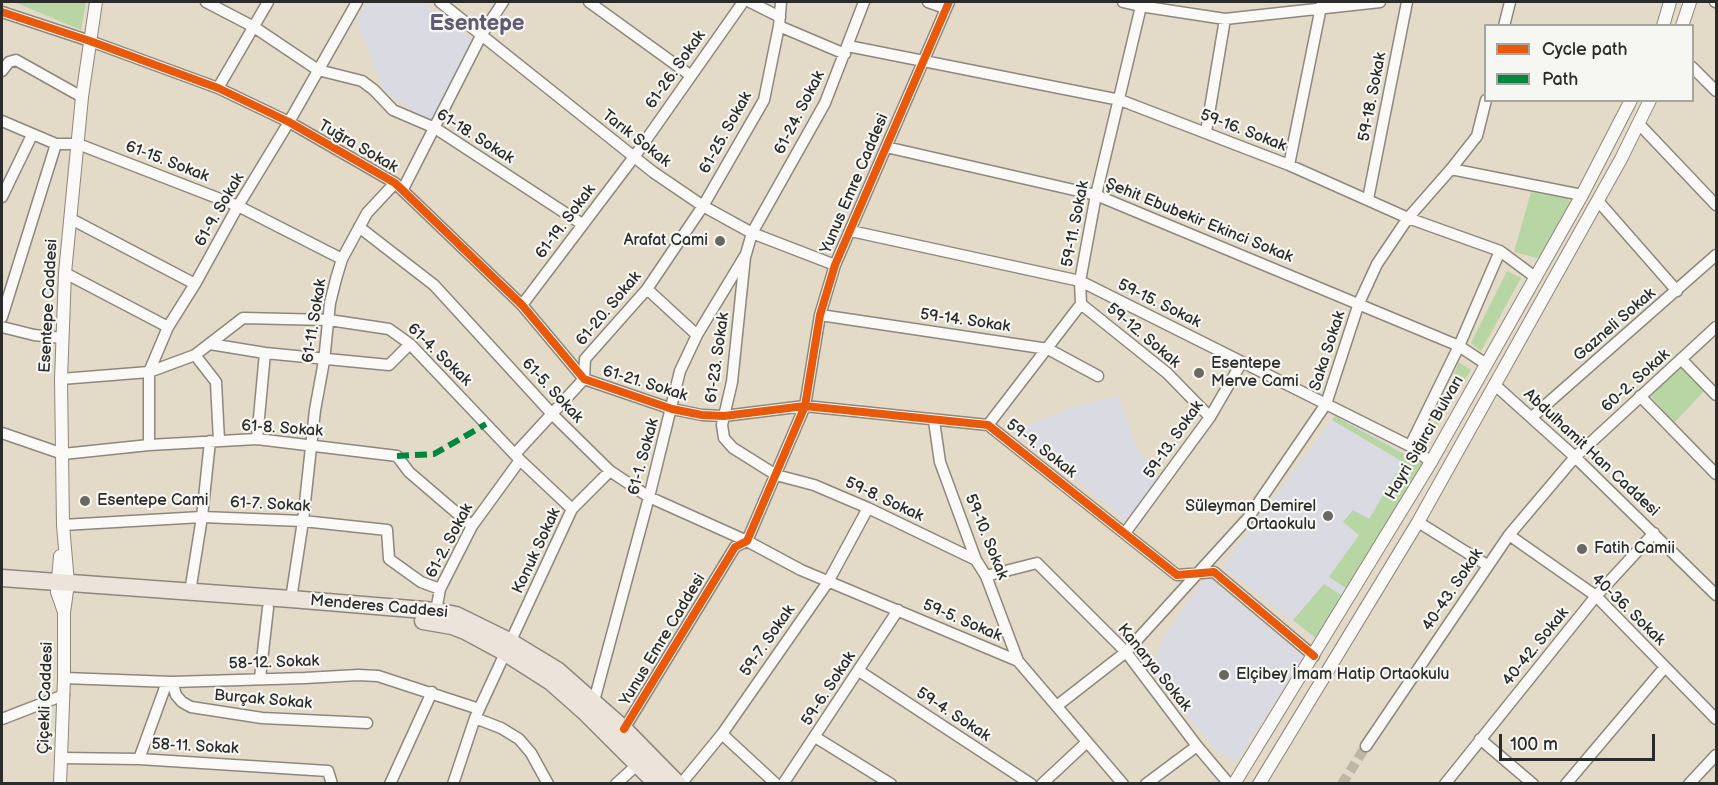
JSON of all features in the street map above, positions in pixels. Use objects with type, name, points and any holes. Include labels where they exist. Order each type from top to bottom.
[{"type":"main road","points":[[2,578],[62,588]]},
{"type":"main road","points":[[2,588],[62,588]]},
{"type":"main road","name":"Menderes Caddesi","points":[[62,588],[190,592],[436,611],[456,615],[470,620],[551,682],[657,783]]},
{"type":"main road","name":"Menderes Caddesi","points":[[62,588],[434,622],[465,631],[508,647],[557,670],[594,701],[679,783]]},
{"type":"street","name":"Esentepe Caddesi","points":[[64,613],[61,380],[65,273],[82,97],[96,2]]},
{"type":"street","name":"61-18. Sokak","points":[[206,2],[254,27],[318,70],[362,81],[393,110],[435,128],[582,224]]},
{"type":"street","points":[[218,88],[268,2]]},
{"type":"street","name":"61-9. Sokak","points":[[149,445],[149,372],[168,327],[357,2]]},
{"type":"street","name":"Tarık Sokak","points":[[440,2],[482,33],[653,172],[703,206],[752,233],[835,265]]},
{"type":"street","name":"61-11. Sokak","points":[[291,599],[303,521],[310,445],[325,357],[330,303],[342,259],[367,213],[399,186],[435,128],[482,33],[503,2]]},
{"type":"street","points":[[589,2],[690,75]]},
{"type":"street","name":"61-26. Sokak","points":[[634,157],[743,2]]},
{"type":"street","name":"59-16. Sokak","points":[[750,2],[780,21],[847,50],[923,59],[1120,100],[1289,165],[1408,218],[1500,251],[1535,277]]},
{"type":"street","name":"61-25. Sokak","points":[[703,206],[764,100],[782,2]]},
{"type":"street","name":"61-24. Sokak","points":[[752,233],[825,103],[864,2]]},
{"type":"street","points":[[928,2],[947,5]]},
{"type":"street","points":[[1123,2],[1225,19],[1322,4],[1380,2]]},
{"type":"street","name":"59-18. Sokak","points":[[1368,199],[1407,2]]},
{"type":"street","points":[[1504,2],[1510,2],[1504,24]]},
{"type":"street","points":[[1664,24],[1670,2]]},
{"type":"street","points":[[1683,24],[1689,2]]},
{"type":"street","name":"59-11. Sokak","points":[[1081,304],[1080,281],[1096,195],[1141,4]]},
{"type":"street","points":[[1289,165],[1322,4]]},
{"type":"street","name":"Yunus Emre Caddesi","points":[[624,729],[735,547],[747,541],[805,406],[820,315],[835,265],[947,5]]},
{"type":"street","name":"Tuğra Sokak","points":[[2,12],[90,41],[218,88],[289,122],[399,186],[522,305],[584,379]]},
{"type":"street","points":[[1206,132],[1225,19]]},
{"type":"street","points":[[2,71],[9,62],[16,60],[82,97]]},
{"type":"street","points":[[1694,69],[1716,91]]},
{"type":"street","name":"Saka Sokak","points":[[1058,705],[1126,652],[1248,518],[1326,404],[1359,303],[1377,264],[1408,218],[1477,136],[1486,102]]},
{"type":"street","name":"Hayri Sığırcı Bulvarı","points":[[1235,783],[1431,462],[1582,195],[1630,102]]},
{"type":"street","name":"Hayri Sığırcı Bulvarı","points":[[1259,783],[1418,522],[1598,201],[1649,102]]},
{"type":"street","points":[[2,121],[56,144],[78,144]]},
{"type":"street","points":[[1639,124],[1716,205]]},
{"type":"street","points":[[2,197],[32,135]]},
{"type":"street","points":[[2,317],[56,144]]},
{"type":"street","name":"61-15. Sokak","points":[[78,144],[238,206],[342,259]]},
{"type":"street","name":"Şehit Ebubekir Ekinci Sokak","points":[[886,147],[1096,195],[1459,346],[1486,364]]},
{"type":"street","name":"61-19. Sokak","points":[[522,305],[634,157]]},
{"type":"street","points":[[1451,169],[1582,195]]},
{"type":"street","points":[[1598,201],[1677,291]]},
{"type":"street","name":"61-20. Sokak","points":[[517,457],[584,379],[585,359],[647,289],[703,206]]},
{"type":"street","points":[[71,219],[195,284]]},
{"type":"street","name":"61-5. Sokak","points":[[359,227],[434,285],[553,415],[610,471],[649,496],[747,541]]},
{"type":"street","name":"59-15. Sokak","points":[[851,231],[1080,281],[1410,446],[1431,462]]},
{"type":"street","name":"61-1. Sokak","points":[[594,701],[672,409],[680,371],[697,335],[746,254],[752,233]]},
{"type":"street","points":[[1410,446],[1459,346],[1500,251]]},
{"type":"street","name":"61-23. Sokak","points":[[746,254],[732,382],[724,416],[724,438],[733,448],[776,475]]},
{"type":"street","name":"Gazneli Sokak","points":[[1532,417],[1716,255]]},
{"type":"street","points":[[65,273],[168,327]]},
{"type":"street","points":[[647,289],[697,335]]},
{"type":"street","points":[[988,426],[1081,304]]},
{"type":"street","name":"59-12. Sokak","points":[[1081,304],[1167,373],[1210,417]]},
{"type":"street","name":"59-14. Sokak","points":[[820,315],[1048,349],[1098,376]]},
{"type":"street","name":"61-4. Sokak","points":[[61,380],[149,372],[195,355],[243,318],[328,320],[389,329],[410,344],[517,457],[572,509]]},
{"type":"street","points":[[2,327],[34,335],[62,338]]},
{"type":"street","name":"60-2. Sokak","points":[[1575,457],[1716,327]]},
{"type":"street","points":[[210,344],[265,353],[389,365],[410,344]]},
{"type":"street","points":[[257,439],[265,353]]},
{"type":"street","points":[[190,592],[214,441],[216,382],[195,355]]},
{"type":"street","points":[[1682,359],[1716,395]]},
{"type":"street","name":"59-13. Sokak","points":[[1125,532],[1210,417],[1242,362]]},
{"type":"street","name":"61-21. Sokak","points":[[584,379],[672,409],[702,415],[724,416],[805,406]]},
{"type":"street","name":"Abdulhamit Han Caddesi","points":[[1495,385],[1575,457],[1715,591]]},
{"type":"street","points":[[1640,396],[1716,474]]},
{"type":"street","name":"59-9. Sokak","points":[[805,406],[988,426],[1177,575],[1214,572],[1314,656]]},
{"type":"street","name":"59-10. Sokak","points":[[934,421],[940,462],[976,560],[986,576],[1018,661]]},
{"type":"street","points":[[2,433],[63,454]]},
{"type":"street","name":"61-8. Sokak","points":[[63,454],[149,445],[257,439],[396,456],[409,472],[472,526]]},
{"type":"street","name":"61-2. Sokak","points":[[436,611],[440,589],[472,526],[517,457]]},
{"type":"street","name":"40-43. Sokak","points":[[1366,746],[1487,565],[1509,535],[1575,457]]},
{"type":"street","name":"Konuk Sokak","points":[[453,783],[477,713],[572,509],[610,471]]},
{"type":"street","name":"59-8. Sokak","points":[[776,475],[814,485],[868,508],[976,560]]},
{"type":"street","name":"59-7. Sokak","points":[[679,783],[722,734],[828,582],[868,508]]},
{"type":"street","name":"61-7. Sokak","points":[[63,525],[202,517],[303,521],[387,530],[389,559],[421,582],[440,589]]},
{"type":"street","points":[[1418,522],[1487,565]]},
{"type":"street","name":"40-42. Sokak","points":[[1445,783],[1596,596],[1654,533]]},
{"type":"street","name":"40-36. Sokak","points":[[1509,535],[1596,596],[1716,719]]},
{"type":"street","name":"59-5. Sokak","points":[[747,541],[828,582],[1018,661],[1123,783]]},
{"type":"street","name":"Kanarya Sokak","points":[[986,576],[1037,563],[1126,652],[1197,746],[1229,783]]},
{"type":"street","points":[[260,678],[268,608]]},
{"type":"street","name":"59-6. Sokak","points":[[783,783],[860,671],[898,610]]},
{"type":"street","name":"Çiçekli Caddesi","points":[[60,783],[64,695],[64,613]]},
{"type":"street","points":[[1566,783],[1665,667]]},
{"type":"street","name":"59-4. Sokak","points":[[860,671],[1031,783]]},
{"type":"street","name":"58-12. Sokak","points":[[64,678],[170,682],[378,676],[432,692],[477,713],[519,739],[531,753],[548,783]]},
{"type":"street","points":[[139,759],[170,682]]},
{"type":"street","name":"Burçak Sokak","points":[[170,682],[176,695],[190,707],[262,718],[366,723]]},
{"type":"street","points":[[390,783],[432,692]]},
{"type":"street","points":[[2,718],[64,695]]},
{"type":"street","points":[[722,734],[776,783]]},
{"type":"street","points":[[815,737],[891,783]]},
{"type":"street","points":[[1480,739],[1533,783]]},
{"type":"street","points":[[1042,783],[1087,742]]},
{"type":"street","points":[[1146,783],[1197,746]]},
{"type":"street","points":[[1689,783],[1716,755]]},
{"type":"street","name":"58-11. Sokak","points":[[61,758],[139,759],[328,771],[332,783]]},
{"type":"street","points":[[616,783],[638,764]]},
{"type":"street","points":[[1235,783],[1247,783]]},
{"type":"shaded area","points":[[367,2],[423,2],[472,39],[430,122],[384,91],[356,21]]},
{"type":"shaded area","points":[[1118,395],[1138,449],[1160,478],[1127,521],[1014,431],[1071,407]]},
{"type":"shaded area","name":"Süleyman Demirel Ortaokulu","points":[[1335,415],[1427,466],[1322,644],[1222,567]]},
{"type":"shaded area","name":"Elçibey İmam Hatip Ortaokulu","points":[[1205,578],[1210,579],[1304,657],[1236,762],[1219,753],[1159,683],[1152,668],[1163,637]]},
{"type":"green space","points":[[14,2],[86,2],[81,30]]},
{"type":"green space","points":[[1531,192],[1568,199],[1572,205],[1541,259],[1514,252]]},
{"type":"green space","points":[[1507,271],[1521,278],[1481,351],[1471,343]]},
{"type":"green space","points":[[1459,362],[1471,370],[1428,438]]},
{"type":"green space","points":[[1682,364],[1707,388],[1674,423],[1648,393]]},
{"type":"green space","points":[[1335,416],[1426,466],[1352,592],[1329,577],[1359,535],[1343,522],[1353,510],[1369,519],[1403,462],[1332,420]]},
{"type":"green space","points":[[1324,584],[1347,599],[1322,643],[1293,620]]},
{"type":"tunnel","points":[[1342,784],[1366,746]]},
{"type":"marked path","points":[[397,456],[434,454],[486,424]]},
{"type":"cycle path","points":[[624,729],[735,547],[747,541],[805,406],[820,315],[835,265],[949,2]]},
{"type":"cycle path","points":[[2,12],[90,41],[218,88],[289,122],[395,183],[522,305],[584,379],[672,409],[702,415],[724,416],[805,406],[988,425],[1177,575],[1214,572],[1314,656]]},
{"type":"place","name":"Arafat Cami","points":[[720,241]]},
{"type":"place","name":"Esentepe Merve Cami","points":[[1199,373]]},
{"type":"place","name":"Esentepe Cami","points":[[85,501]]},
{"type":"place","name":"Süleyman Demirel Ortaokulu","points":[[1328,516]]},
{"type":"place","name":"Fatih Camii","points":[[1582,549]]},
{"type":"place","name":"Elçibey İmam Hatip Ortaokulu","points":[[1224,675]]},
{"type":"district","name":"Esentepe","points":[[477,24]]}]
